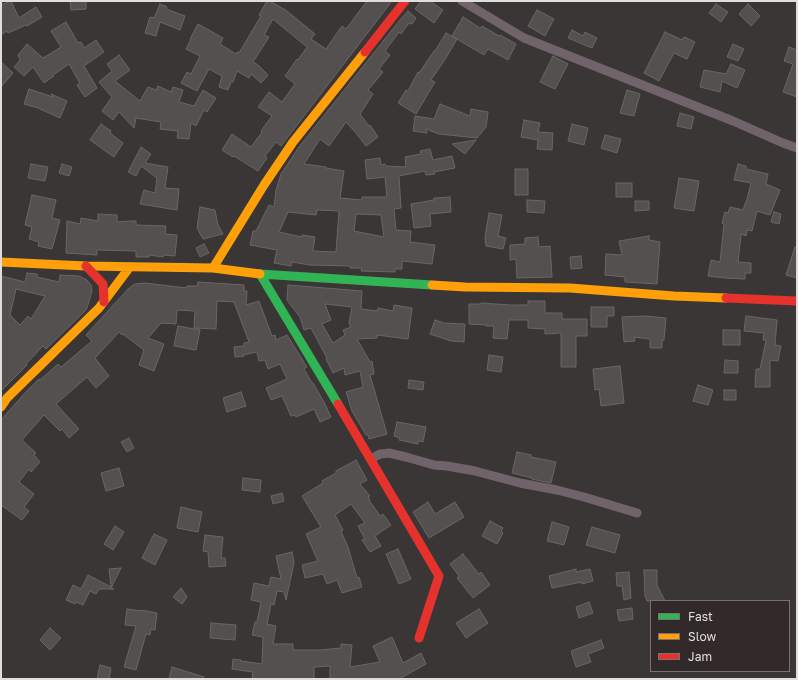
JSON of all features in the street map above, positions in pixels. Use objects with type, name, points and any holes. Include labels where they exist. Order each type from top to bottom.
[{"type":"main road","points":[[213,268],[264,185],[293,142],[406,1]]},
{"type":"main road","points":[[1,262],[129,268],[213,268],[260,274],[465,287],[570,288],[674,296],[797,300]]},
{"type":"main road","points":[[86,266],[103,284],[104,302]]},
{"type":"main road","points":[[1,406],[7,398],[99,308],[129,268]]},
{"type":"main road","points":[[260,274],[439,576],[419,638]]},
{"type":"street","points":[[462,1],[524,38],[797,148]]},
{"type":"street","points":[[371,459],[380,454],[389,454],[434,465],[475,471],[520,483],[584,497],[637,513]]},
{"type":"building","points":[[10,1],[19,18],[36,7],[42,17],[27,26],[26,25],[8,33],[7,31],[1,35],[1,5]]},
{"type":"building","points":[[70,1],[86,1],[86,9],[71,10]]},
{"type":"building","points":[[267,1],[270,1],[287,11],[315,34],[311,39],[326,49],[342,26],[346,29],[367,1],[392,1],[281,146],[276,142],[265,156],[267,158],[258,171],[222,150],[232,134],[251,147],[272,116],[258,107],[269,92],[282,102],[295,84],[285,76],[307,47],[273,19],[264,35],[269,37],[253,62],[268,75],[261,83],[251,74],[249,78],[237,71],[228,90],[219,87],[222,76],[209,69],[197,91],[181,83],[187,72],[191,74],[200,56],[186,49],[198,24],[223,38],[220,44],[236,54],[237,52],[239,53],[261,16],[259,15]]},
{"type":"building","points":[[421,1],[430,1],[443,10],[434,23],[415,9]]},
{"type":"building","points":[[160,4],[167,7],[166,9],[185,16],[180,30],[160,22],[156,36],[145,33],[150,17],[154,18]]},
{"type":"building","points":[[716,4],[728,12],[721,22],[709,13]]},
{"type":"building","points":[[748,4],[760,16],[751,26],[739,14]]},
{"type":"building","points":[[537,10],[554,19],[545,36],[528,26]]},
{"type":"building","points":[[408,11],[416,18],[412,24],[409,23],[401,34],[399,32],[385,51],[390,55],[379,69],[383,72],[368,90],[373,94],[360,114],[378,137],[366,146],[346,122],[329,146],[320,139],[304,164],[344,171],[340,198],[362,200],[362,197],[387,197],[385,177],[367,179],[365,160],[380,158],[381,165],[385,164],[386,166],[406,167],[405,157],[421,154],[420,151],[430,149],[433,160],[452,156],[455,168],[434,172],[435,174],[426,175],[425,171],[399,176],[401,208],[394,209],[396,230],[411,231],[410,242],[435,245],[432,264],[402,261],[402,269],[395,269],[395,272],[361,271],[362,268],[350,268],[350,266],[310,265],[292,262],[291,266],[274,263],[277,250],[250,245],[253,231],[256,231],[269,205],[274,207],[276,190],[281,174],[299,147]],"holes":[[[317,210],[339,211],[336,252],[313,251],[315,237],[302,235],[302,237],[279,232],[288,212],[316,215]],[[356,214],[381,215],[384,237],[354,231]]]},
{"type":"building","points":[[463,17],[480,28],[482,26],[516,44],[508,60],[488,49],[484,55],[452,36]]},
{"type":"building","points":[[66,22],[78,43],[81,42],[84,48],[96,40],[104,52],[84,66],[97,88],[85,97],[77,85],[80,83],[69,64],[44,83],[33,67],[24,76],[14,67],[20,60],[18,55],[27,44],[43,58],[61,47],[51,31]]},
{"type":"building","points":[[572,30],[583,36],[585,32],[597,38],[592,48],[568,38]]},
{"type":"building","points":[[665,32],[682,40],[684,37],[695,42],[687,59],[674,53],[659,81],[644,73]]},
{"type":"building","points":[[446,33],[457,39],[431,80],[435,82],[416,114],[398,103],[406,90],[408,91],[418,72],[419,73],[435,51]]},
{"type":"building","points":[[733,44],[744,49],[738,61],[727,57]]},
{"type":"building","points":[[789,47],[797,50],[797,97],[783,92],[793,64],[784,61]]},
{"type":"building","points":[[119,55],[130,70],[115,81],[140,101],[148,87],[156,90],[158,86],[171,92],[173,87],[183,90],[179,102],[194,106],[203,90],[216,98],[207,112],[204,110],[196,126],[191,123],[189,139],[177,138],[178,131],[160,129],[161,122],[136,118],[134,128],[119,112],[113,120],[102,111],[112,97],[99,82],[112,71],[107,64]]},
{"type":"building","points":[[553,56],[568,64],[555,89],[540,82]]},
{"type":"building","points":[[1,62],[13,73],[1,87]]},
{"type":"building","points":[[731,64],[745,70],[737,88],[722,81],[720,92],[700,87],[704,70],[726,74]]},
{"type":"building","points":[[29,89],[53,97],[51,94],[67,101],[60,118],[38,108],[24,104]]},
{"type":"building","points":[[627,90],[640,94],[634,116],[620,113]]},
{"type":"building","points":[[440,104],[470,116],[471,109],[488,112],[486,127],[477,138],[439,134],[426,129],[427,133],[413,131],[415,116],[434,119]]},
{"type":"building","points":[[680,113],[694,117],[691,129],[677,126]]},
{"type":"building","points":[[524,120],[540,123],[538,132],[553,133],[552,150],[537,149],[538,140],[521,137]]},
{"type":"building","points":[[101,124],[111,131],[110,133],[123,143],[114,157],[90,140]]},
{"type":"building","points":[[572,124],[588,128],[584,145],[568,141]]},
{"type":"building","points":[[605,135],[621,139],[617,153],[601,148]]},
{"type":"building","points":[[476,140],[465,154],[452,144]]},
{"type":"building","points":[[141,147],[151,154],[145,163],[168,167],[165,188],[179,189],[177,210],[140,204],[144,190],[155,193],[157,178],[141,166],[136,176],[128,172]]},
{"type":"building","points":[[31,164],[48,167],[45,181],[28,178]]},
{"type":"building","points":[[62,164],[72,167],[69,176],[59,173]]},
{"type":"building","points":[[738,164],[746,166],[746,169],[768,174],[766,184],[780,190],[770,215],[757,211],[752,231],[747,230],[746,236],[741,234],[738,262],[751,263],[751,273],[745,273],[745,279],[708,276],[711,260],[720,262],[724,224],[722,223],[725,212],[728,213],[730,207],[743,210],[747,199],[751,183],[734,180]]},
{"type":"building","points":[[515,169],[528,169],[528,195],[515,195]]},
{"type":"building","points":[[679,178],[699,181],[694,211],[674,208]]},
{"type":"building","points":[[616,183],[632,183],[632,197],[616,197]]},
{"type":"building","points":[[32,195],[56,200],[52,218],[60,220],[52,249],[38,246],[39,242],[29,239],[32,227],[25,225]]},
{"type":"building","points":[[450,197],[451,212],[430,214],[431,226],[414,228],[411,204],[434,200],[434,198]]},
{"type":"building","points":[[527,200],[545,201],[544,213],[527,212]]},
{"type":"building","points":[[635,201],[649,201],[649,210],[635,211]]},
{"type":"building","points":[[200,207],[215,210],[218,225],[223,234],[203,239],[197,228]]},
{"type":"building","points":[[774,212],[781,214],[779,224],[771,222]]},
{"type":"building","points":[[489,213],[502,215],[498,236],[506,238],[503,249],[486,246],[485,237]]},
{"type":"building","points":[[98,214],[117,215],[117,222],[136,221],[136,225],[166,226],[165,234],[177,235],[175,256],[163,255],[163,257],[149,255],[149,257],[136,257],[136,251],[97,250],[97,255],[66,253],[67,221],[80,224],[81,218],[98,221]]},
{"type":"building","points":[[649,236],[649,240],[660,242],[657,284],[625,282],[625,277],[605,275],[606,254],[622,255],[619,241]]},
{"type":"building","points":[[538,237],[539,247],[550,246],[552,277],[517,278],[516,259],[510,260],[510,245],[525,244],[525,238]]},
{"type":"building","points":[[204,244],[209,253],[200,257],[196,248]]},
{"type":"building","points":[[795,247],[797,248],[797,278],[786,275]]},
{"type":"building","points":[[581,256],[582,268],[571,269],[570,257]]},
{"type":"building","points":[[27,273],[37,274],[37,277],[59,282],[60,275],[79,276],[87,280],[91,285],[92,291],[85,311],[46,349],[43,346],[26,364],[27,365],[1,391],[1,276],[25,282]],"holes":[[[16,289],[45,296],[31,319],[28,316],[20,325],[10,315]]]},
{"type":"building","points":[[198,282],[244,285],[244,291],[247,291],[246,305],[259,301],[272,336],[275,335],[276,340],[287,335],[307,367],[304,369],[324,402],[331,417],[320,422],[314,409],[296,417],[295,415],[291,416],[282,396],[271,400],[266,388],[287,379],[280,364],[268,369],[265,360],[259,361],[257,352],[235,357],[234,347],[244,346],[244,343],[249,342],[234,302],[217,301],[216,329],[194,328],[195,311],[177,310],[176,324],[161,323],[148,338],[164,344],[154,371],[139,365],[144,350],[119,332],[95,358],[109,376],[96,388],[87,377],[56,404],[79,429],[69,438],[62,429],[60,431],[44,415],[22,440],[36,453],[34,455],[40,462],[31,472],[29,469],[19,482],[34,494],[24,507],[29,511],[22,520],[1,505],[1,420],[39,379],[40,380],[58,364],[61,367],[92,341],[86,335],[128,289],[135,284],[145,283],[187,288],[187,286],[197,286]]},
{"type":"building","points":[[288,285],[362,291],[361,309],[378,311],[378,308],[393,311],[394,305],[412,308],[408,339],[377,335],[377,338],[357,339],[370,362],[372,361],[374,374],[370,375],[387,434],[369,439],[368,435],[366,435],[352,411],[346,392],[363,387],[360,371],[345,375],[344,368],[333,373],[311,328],[304,330],[300,317],[287,300]],"holes":[[[325,304],[352,307],[349,323],[351,327],[343,330],[345,335],[333,343],[322,324],[331,320]]]},
{"type":"building","points":[[528,301],[545,301],[545,313],[562,313],[562,319],[587,319],[587,336],[576,336],[576,367],[561,367],[561,333],[545,334],[545,329],[528,328],[528,320],[509,320],[507,339],[493,338],[494,326],[469,324],[469,304],[481,303],[528,305]]},
{"type":"building","points":[[591,307],[614,307],[614,316],[607,316],[607,327],[591,327]]},
{"type":"building","points":[[646,316],[666,318],[662,348],[650,348],[650,339],[634,337],[635,341],[624,342],[622,317]]},
{"type":"building","points":[[746,316],[777,320],[775,345],[781,346],[778,361],[770,360],[770,387],[755,387],[756,369],[760,369],[766,340],[763,340],[764,333],[744,331]]},
{"type":"building","points":[[435,320],[444,323],[465,324],[464,342],[451,341],[430,334]]},
{"type":"building","points":[[178,326],[200,330],[196,350],[174,346]]},
{"type":"building","points":[[723,330],[740,330],[740,345],[723,345]]},
{"type":"building","points":[[489,355],[503,357],[501,372],[487,370]]},
{"type":"building","points":[[725,360],[738,361],[738,373],[724,373]]},
{"type":"building","points":[[620,366],[624,403],[601,406],[599,389],[595,390],[593,369]]},
{"type":"building","points":[[409,380],[424,382],[423,390],[408,388]]},
{"type":"building","points":[[698,385],[713,390],[708,405],[693,401]]},
{"type":"building","points":[[724,390],[736,390],[736,400],[724,400]]},
{"type":"building","points":[[241,392],[246,406],[227,412],[223,398]]},
{"type":"building","points":[[397,422],[426,427],[423,442],[418,441],[418,444],[399,440],[400,438],[394,436]]},
{"type":"building","points":[[129,438],[134,448],[127,452],[121,442]]},
{"type":"building","points":[[517,452],[531,455],[531,457],[556,462],[551,483],[512,473]]},
{"type":"building","points":[[356,460],[367,480],[360,484],[370,496],[368,497],[369,500],[380,516],[383,514],[391,525],[375,536],[381,546],[370,552],[362,540],[365,539],[358,526],[365,523],[351,504],[335,515],[343,530],[341,531],[348,547],[357,578],[359,577],[362,587],[342,593],[337,580],[327,584],[323,574],[305,578],[302,565],[318,561],[306,534],[321,527],[302,496],[323,483],[322,481],[336,473],[336,471]]},
{"type":"building","points":[[119,468],[124,486],[106,491],[101,473]]},
{"type":"building","points":[[243,478],[261,480],[260,492],[242,490]]},
{"type":"building","points":[[282,493],[284,501],[273,504],[271,496]]},
{"type":"building","points":[[428,502],[435,514],[455,502],[464,517],[429,538],[413,512]]},
{"type":"building","points":[[181,507],[202,512],[198,532],[177,528]]},
{"type":"building","points":[[490,521],[503,528],[501,531],[503,533],[497,544],[482,536]]},
{"type":"building","points":[[552,522],[569,527],[564,545],[547,541]]},
{"type":"building","points":[[115,526],[124,532],[113,550],[104,544]]},
{"type":"building","points":[[592,527],[620,535],[615,553],[586,545]]},
{"type":"building","points":[[154,534],[167,540],[155,565],[142,558]]},
{"type":"building","points":[[205,535],[223,537],[221,558],[225,558],[226,566],[209,567],[208,552],[203,551]]},
{"type":"building","points":[[398,549],[411,579],[399,584],[386,554]]},
{"type":"building","points":[[292,552],[294,563],[286,600],[284,592],[277,591],[274,605],[271,604],[267,624],[276,626],[273,644],[293,644],[293,650],[320,650],[341,648],[341,644],[352,645],[350,667],[380,662],[373,646],[392,637],[403,663],[421,653],[426,664],[399,679],[330,679],[330,666],[314,667],[314,679],[252,679],[253,672],[232,669],[233,659],[262,664],[263,637],[252,635],[255,622],[257,622],[261,602],[251,600],[254,583],[269,586],[271,577],[281,579],[276,556]]},
{"type":"building","points":[[463,554],[479,574],[481,572],[490,585],[473,598],[457,578],[459,576],[450,564]]},
{"type":"building","points":[[121,568],[111,588],[114,589],[99,589],[96,594],[90,591],[83,605],[76,602],[75,604],[66,600],[73,585],[81,589],[88,575],[111,587],[109,569]]},
{"type":"building","points":[[576,569],[576,572],[590,569],[593,581],[552,588],[549,576]]},
{"type":"building","points":[[644,570],[657,570],[657,585],[664,600],[647,601],[645,596]]},
{"type":"building","points":[[629,572],[631,598],[624,600],[622,586],[617,586],[616,573]]},
{"type":"building","points":[[181,588],[187,597],[182,604],[173,597]]},
{"type":"building","points":[[589,602],[593,613],[579,618],[576,607]]},
{"type":"building","points":[[632,608],[633,619],[619,621],[617,610]]},
{"type":"building","points":[[127,609],[157,613],[155,630],[151,629],[150,635],[146,634],[136,670],[124,667],[136,626],[125,625]]},
{"type":"building","points":[[479,609],[488,623],[466,638],[456,623]]},
{"type":"building","points":[[211,623],[236,625],[235,640],[210,638]]},
{"type":"building","points":[[50,628],[61,638],[50,650],[40,640]]},
{"type":"building","points":[[601,640],[604,648],[588,654],[591,662],[576,667],[571,651]]},
{"type":"building","points":[[100,665],[111,668],[109,679],[97,679]]},
{"type":"building","points":[[172,667],[204,677],[203,679],[169,679]]},
{"type":"traffic: fast","points":[[260,274],[338,404]]},
{"type":"traffic: fast","points":[[260,274],[432,285]]},
{"type":"traffic: slow","points":[[213,268],[264,185],[293,142],[365,52]]},
{"type":"traffic: slow","points":[[1,262],[86,266],[213,268],[260,274]]},
{"type":"traffic: slow","points":[[1,407],[7,398],[99,308],[129,268]]},
{"type":"traffic: slow","points":[[432,285],[465,287],[570,288],[674,296],[726,298]]},
{"type":"traffic: jam","points":[[365,52],[405,1]]},
{"type":"traffic: jam","points":[[86,266],[103,284],[104,302]]},
{"type":"traffic: jam","points":[[726,298],[797,301]]},
{"type":"traffic: jam","points":[[338,404],[439,576],[419,638]]}]
